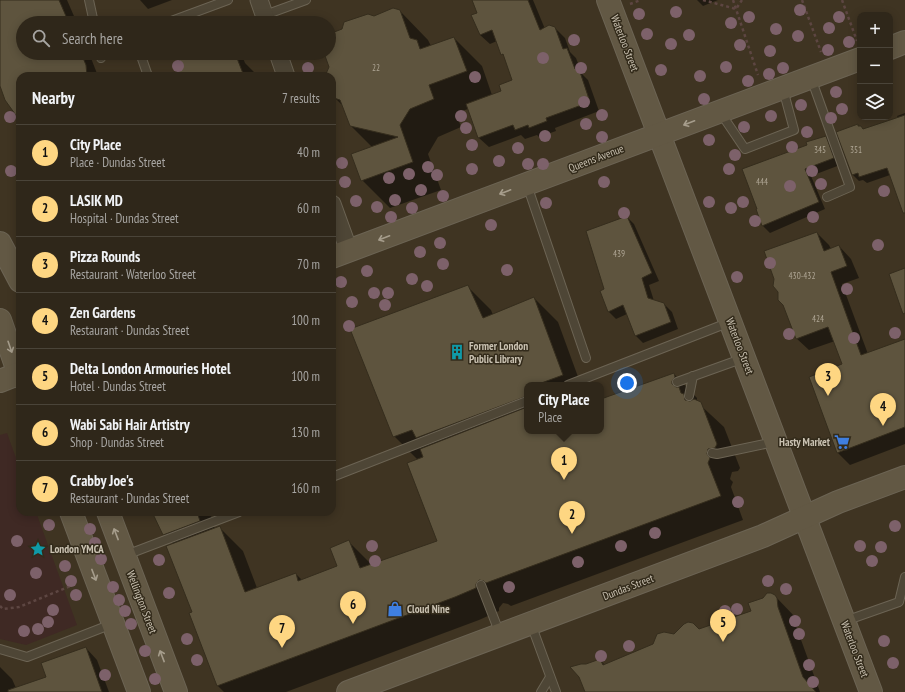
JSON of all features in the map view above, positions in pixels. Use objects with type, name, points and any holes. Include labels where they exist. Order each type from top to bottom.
[{"type":"main road","name":"Waterloo Street","points":[[608,0],[871,692]]},
{"type":"main road","points":[[893,47],[905,42]]},
{"type":"main road","name":"Queens Avenue","points":[[340,254],[819,74],[857,52]]},
{"type":"main road","points":[[0,243],[16,273]]},
{"type":"main road","points":[[0,320],[15,376]]},
{"type":"main road","name":"Dundas Street","points":[[348,692],[763,536],[838,502],[905,477]]},
{"type":"main road","points":[[72,516],[139,692]]},
{"type":"main road","name":"Wellington Street","points":[[109,516],[176,692]]},
{"type":"street","points":[[280,60],[285,72]]},
{"type":"street","points":[[336,229],[340,254]]},
{"type":"lane","points":[[90,0],[93,16]]},
{"type":"lane","points":[[185,16],[228,0]]},
{"type":"lane","points":[[264,13],[306,0]]},
{"type":"lane","points":[[142,60],[147,72]]},
{"type":"lane","points":[[819,74],[850,187],[827,198]]},
{"type":"lane","points":[[720,112],[745,149],[794,130],[774,91]]},
{"type":"lane","points":[[526,184],[586,358]]},
{"type":"lane","points":[[576,382],[731,322]]},
{"type":"lane","points":[[677,382],[744,358]]},
{"type":"lane","points":[[689,396],[693,376]]},
{"type":"lane","points":[[336,475],[524,402]]},
{"type":"lane","points":[[712,453],[717,454],[776,442]]},
{"type":"lane","points":[[124,556],[229,516]]},
{"type":"lane","points":[[844,622],[899,602],[905,577]]},
{"type":"lane","points":[[481,586],[500,635]]},
{"type":"lane","points":[[0,650],[27,657],[113,623]]},
{"type":"lane","points":[[531,623],[556,692]]},
{"type":"lane","points":[[541,692],[550,676]]},
{"type":"path","points":[[703,0],[736,9]]},
{"type":"path","points":[[733,0],[774,91]]},
{"type":"path","points":[[736,9],[742,0]]},
{"type":"path","points":[[802,0],[819,74]]},
{"type":"path","points":[[842,0],[858,48]]},
{"type":"path","points":[[0,606],[2,609],[19,607],[95,576]]},
{"type":"shaded area","points":[[7,433],[16,458],[16,516],[37,516],[77,625],[26,645],[0,639],[0,435]]},
{"type":"building","points":[[0,0],[59,0],[66,16],[16,16],[16,60],[84,60],[87,72],[16,72],[16,115],[5,100],[0,86]]},
{"type":"building","points":[[472,0],[528,0],[540,30],[549,25],[555,27],[563,49],[567,48],[575,69],[579,69],[590,102],[546,118],[547,121],[529,128],[528,125],[515,130],[513,125],[478,138],[466,104],[501,91],[499,85],[512,80],[503,54],[501,55],[492,30],[480,35],[471,15],[477,13]]},
{"type":"building","points":[[393,8],[400,10],[410,38],[417,40],[420,49],[454,37],[467,71],[429,85],[434,99],[410,109],[400,125],[413,162],[361,181],[351,154],[398,137],[350,126],[340,100],[336,99],[336,72],[327,72],[329,67],[326,60],[336,60],[336,31],[342,29],[344,22],[368,14],[374,16]]},
{"type":"building","points":[[179,60],[238,60],[242,72],[177,72],[180,63]]},
{"type":"building","points":[[905,115],[905,213],[903,213],[887,168],[859,177],[858,173],[852,175],[836,132],[858,124],[858,126],[861,126],[863,129]]},
{"type":"building","points":[[826,136],[834,158],[805,169],[819,202],[762,226],[742,169],[807,145],[806,142]]},
{"type":"building","points":[[627,216],[652,273],[642,278],[648,298],[664,303],[671,322],[635,336],[623,305],[608,312],[600,291],[604,289],[586,231]]},
{"type":"building","points":[[817,232],[824,251],[839,245],[847,266],[831,272],[861,355],[905,339],[905,427],[837,453],[809,377],[842,364],[828,327],[796,339],[783,305],[778,300],[778,292],[773,286],[774,279],[764,251]]},
{"type":"building","points":[[905,268],[905,313],[903,314],[889,274]]},
{"type":"building","name":"Former London Public Library","points":[[468,285],[483,318],[534,297],[563,375],[544,382],[524,382],[524,397],[416,438],[412,430],[393,437],[350,329]]},
{"type":"building","points":[[674,373],[675,377],[672,384],[679,387],[681,393],[684,394],[685,400],[690,401],[694,399],[701,402],[717,444],[715,448],[708,449],[707,454],[710,458],[708,463],[721,496],[486,583],[479,580],[476,584],[476,588],[455,597],[217,686],[189,613],[192,612],[166,546],[220,526],[245,592],[296,573],[298,581],[337,566],[330,548],[349,540],[360,568],[437,541],[407,463],[423,457],[420,449],[524,408],[524,434],[604,434],[604,398]]},
{"type":"building","points":[[154,516],[198,516],[200,521],[163,535]]},
{"type":"building","points":[[767,593],[775,595],[777,598],[778,607],[803,677],[816,692],[585,692],[579,677],[570,667],[586,664],[600,659],[603,665],[653,644],[657,634],[664,632],[674,634],[688,622],[693,623],[699,629],[751,611],[748,603],[763,598]]},
{"type":"building","points":[[86,647],[102,692],[8,692],[8,690],[46,677],[41,663]]},
{"type":"place","name":"Former London Public Library","points":[[457,352]]},
{"type":"place","name":"Pizza Rounds","points":[[828,396]]},
{"type":"place","name":"Zen Gardens","points":[[883,426]]},
{"type":"place","name":"Hasty Market","points":[[842,442]]},
{"type":"place","name":"City Place","points":[[564,480]]},
{"type":"place","name":"LASIK MD","points":[[572,534]]},
{"type":"place","name":"London YMCA","points":[[38,549]]},
{"type":"place","name":"Cloud Nine","points":[[395,609]]},
{"type":"place","name":"Wabi Sabi Hair Artistry","points":[[353,624]]},
{"type":"place","name":"Delta London Armouries Hotel","points":[[723,642]]},
{"type":"place","name":"Crabby Joe's","points":[[282,648]]}]
